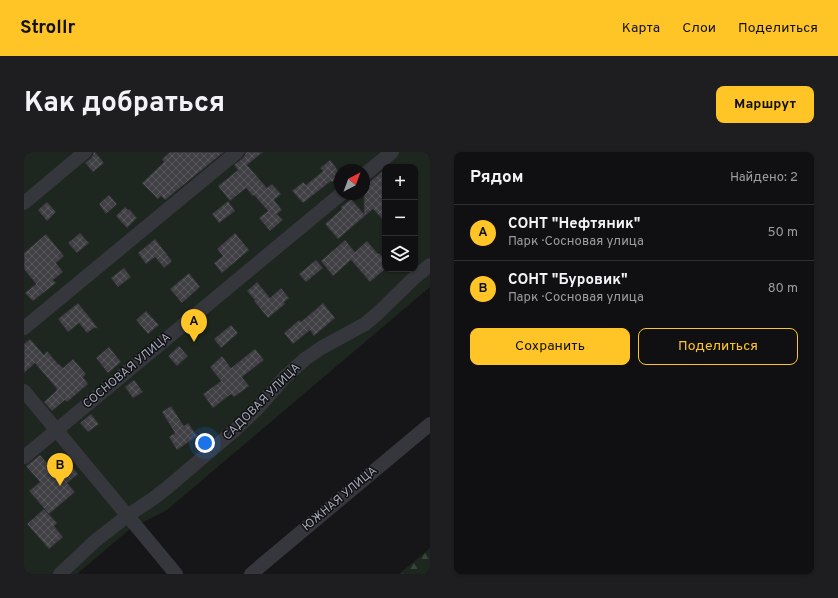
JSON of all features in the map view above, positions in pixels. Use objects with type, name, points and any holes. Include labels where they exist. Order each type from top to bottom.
[{"type":"street","points":[[24,204],[85,152]]},
{"type":"street","points":[[24,328],[237,152]]},
{"type":"street","points":[[370,170],[392,152]]},
{"type":"street","name":"СОСНОВАЯ УЛИЦА","points":[[24,457],[334,200]]},
{"type":"street","name":"САДОВАЯ УЛИЦА","points":[[60,574],[95,541],[168,487],[235,430],[258,408],[285,377],[305,359],[320,348],[365,324],[430,265]]},
{"type":"street","points":[[24,391],[176,574]]},
{"type":"street","name":"ЮЖНАЯ УЛИЦА","points":[[251,574],[430,424]]},
{"type":"green space","points":[[24,152],[430,152],[430,287],[167,510],[130,529],[77,574],[24,574]]},
{"type":"green space","points":[[430,548],[430,574],[399,574],[429,549]]},
{"type":"building","points":[[93,152],[95,152],[104,163],[93,172],[85,163],[91,158]]},
{"type":"building","points":[[170,152],[224,152],[165,200],[161,196],[158,199],[142,183],[164,162],[162,159]]},
{"type":"building","points":[[245,152],[263,152],[247,165],[267,188],[272,184],[281,194],[274,200],[282,210],[277,214],[283,220],[270,231],[259,218],[268,211],[246,188],[230,201],[218,186],[238,170],[234,165],[243,158]]},
{"type":"building","points":[[330,160],[334,165],[334,180],[303,203],[292,191],[303,182],[306,185],[323,171],[320,168]]},
{"type":"building","points":[[382,172],[382,219],[373,209],[338,239],[325,224],[350,200],[352,200],[364,214],[364,200],[370,200],[370,182]]},
{"type":"building","points":[[109,195],[117,204],[106,214],[99,204]]},
{"type":"building","points":[[228,201],[235,211],[219,223],[212,214]]},
{"type":"building","points":[[47,202],[56,212],[47,221],[38,210]]},
{"type":"building","points":[[125,207],[128,210],[129,209],[137,218],[127,228],[116,216]]},
{"type":"building","points":[[80,233],[89,243],[77,253],[68,243]]},
{"type":"building","points":[[235,233],[249,250],[222,273],[214,263],[223,256],[217,249]]},
{"type":"building","points":[[46,234],[64,256],[56,263],[63,272],[53,280],[56,283],[33,301],[25,293],[36,284],[24,269],[24,253]]},
{"type":"building","points":[[155,239],[172,261],[164,268],[155,257],[146,264],[138,253]]},
{"type":"building","points":[[345,240],[355,252],[367,241],[382,256],[382,272],[370,282],[351,260],[333,276],[321,261]]},
{"type":"building","points":[[316,260],[323,268],[306,282],[299,274]]},
{"type":"building","points":[[124,268],[131,277],[118,287],[111,278]]},
{"type":"building","points":[[189,273],[200,287],[182,303],[170,289]]},
{"type":"building","points":[[257,282],[270,298],[281,288],[289,298],[284,302],[285,304],[268,318],[247,291]]},
{"type":"building","points":[[78,303],[98,328],[94,328],[87,333],[79,323],[68,332],[58,319]]},
{"type":"building","points":[[323,303],[335,318],[314,336],[310,330],[293,344],[284,333],[299,320],[301,322]]},
{"type":"building","points":[[146,311],[159,325],[148,334],[136,320]]},
{"type":"building","points":[[231,325],[238,333],[221,348],[214,339]]},
{"type":"building","points":[[30,339],[44,355],[47,351],[63,368],[73,359],[86,374],[83,377],[88,384],[67,402],[65,400],[52,411],[44,402],[57,389],[35,363],[24,373],[24,344]]},
{"type":"building","points":[[179,346],[188,356],[177,366],[168,356]]},
{"type":"building","points":[[109,347],[121,362],[108,373],[96,358]]},
{"type":"building","points":[[255,349],[264,360],[242,377],[249,386],[234,397],[231,394],[213,408],[203,394],[221,381],[210,367],[222,356],[231,368]]},
{"type":"building","points":[[134,380],[143,392],[133,398],[125,387]]},
{"type":"building","points":[[171,406],[184,426],[188,423],[197,436],[177,450],[169,437],[175,433],[162,412]]},
{"type":"building","points":[[91,414],[99,424],[88,432],[80,423]]},
{"type":"building","points":[[40,455],[53,470],[65,459],[78,474],[67,483],[75,492],[49,514],[29,491],[40,482],[26,466]]},
{"type":"building","points":[[44,509],[57,523],[54,526],[63,537],[49,549],[27,524]]},
{"type":"place","name":"СОНТ \"Нефтяник\"","points":[[194,342]]},
{"type":"place","name":"СОНТ \"Буровик\"","points":[[60,486]]}]
